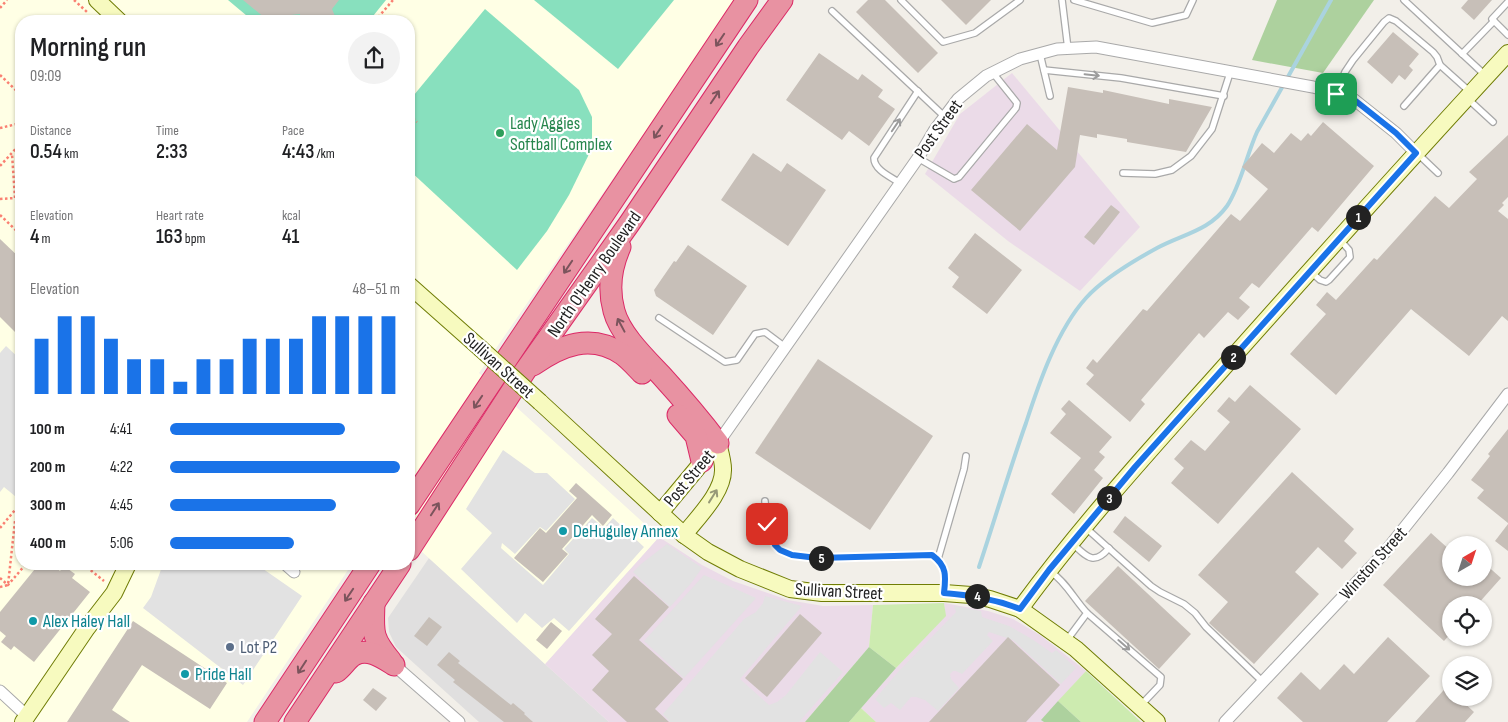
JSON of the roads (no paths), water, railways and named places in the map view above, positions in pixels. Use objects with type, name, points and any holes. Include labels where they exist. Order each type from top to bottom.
[{"type":"highway","name":"North O'Henry Boulevard","points":[[415,497],[747,0]]},
{"type":"highway","name":"North O'Henry Boulevard","points":[[415,541],[525,371],[629,224],[748,47],[782,0]]},
{"type":"highway","points":[[629,224],[615,257],[610,286],[614,312],[628,339],[699,418],[718,443]]},
{"type":"highway","points":[[525,371],[548,354],[574,344],[602,344],[624,355],[696,436],[702,461]]},
{"type":"highway","points":[[266,722],[366,570]]},
{"type":"highway","points":[[295,722],[396,570]]},
{"type":"highway","points":[[374,603],[373,628],[378,645],[394,665]]},
{"type":"highway","points":[[322,682],[340,669],[354,655],[364,652],[375,653],[394,665]]},
{"type":"street","points":[[96,0],[112,15]]},
{"type":"street","name":"Post Street","points":[[660,513],[718,443],[918,158],[945,116],[958,100],[986,76],[1020,59],[1057,49],[1096,47],[1313,87],[1352,98],[1396,133],[1416,153]]},
{"type":"street","points":[[1020,609],[1049,570],[1135,467],[1338,239],[1508,53]]},
{"type":"street","name":"Sullivan Street","points":[[415,290],[684,535],[708,552],[740,569],[790,589],[822,593],[944,593],[971,595],[1020,609],[1066,641],[1157,722]]},
{"type":"street","name":"Winston Street","points":[[1225,722],[1385,552],[1508,394]]},
{"type":"street","name":"Post Street","points":[[684,535],[711,501],[720,485],[724,471],[718,443]]},
{"type":"street","points":[[0,691],[25,719],[87,628],[114,594],[125,570]]},
{"type":"street","points":[[394,665],[459,722]]},
{"type":"lane","points":[[901,0],[943,42],[975,33],[1020,0]]},
{"type":"lane","points":[[1062,0],[1068,49]]},
{"type":"lane","points":[[1074,0],[1152,23],[1186,15],[1193,0]]},
{"type":"lane","points":[[1404,0],[1486,76]]},
{"type":"lane","points":[[1462,54],[1508,2]]},
{"type":"lane","points":[[832,11],[945,116]]},
{"type":"lane","points":[[1336,94],[1345,72],[1353,60],[1389,18],[1396,21],[1433,52],[1440,65],[1493,122]]},
{"type":"lane","points":[[1493,20],[1508,35]]},
{"type":"lane","points":[[1040,54],[1050,96]]},
{"type":"lane","points":[[1404,106],[1440,65]]},
{"type":"lane","points":[[1044,70],[1121,78],[1224,96]]},
{"type":"lane","points":[[918,158],[954,179],[959,177],[1016,108],[1017,103],[993,72]]},
{"type":"lane","points":[[1123,173],[1156,174],[1172,170],[1191,156],[1212,129],[1224,96],[1230,72]]},
{"type":"lane","points":[[900,183],[879,169],[874,162],[874,158],[918,92]]},
{"type":"lane","points":[[1416,153],[1438,172]]},
{"type":"lane","points":[[659,318],[725,362],[737,360],[755,334],[765,332],[785,347]]},
{"type":"lane","points":[[938,559],[962,478],[966,456]]},
{"type":"lane","points":[[765,501],[767,524],[771,537],[775,545],[785,553],[817,558],[932,555],[944,567],[946,574],[944,593]]},
{"type":"lane","points":[[1085,527],[1150,586],[1184,604],[1195,613],[1206,627],[1263,682]]},
{"type":"lane","points":[[1071,543],[1088,558],[1096,559],[1109,548]]},
{"type":"lane","points":[[1049,570],[1059,577],[1075,600],[1088,613],[1160,678],[1160,685],[1140,706]]},
{"type":"lane","points":[[1066,641],[1088,613]]},
{"type":"waterway","points":[[979,567],[1037,391],[1066,325],[1086,298],[1110,277],[1157,248],[1204,227],[1227,206],[1236,190],[1257,132],[1331,0]]},
{"type":"place","name":"Lady Aggies Softball Complex","points":[[500,133]]},
{"type":"place","name":"DeHuguley Annex","points":[[563,531]]},
{"type":"place","name":"Alex Haley Hall","points":[[33,621]]},
{"type":"place","name":"Lot P2","points":[[230,647]]},
{"type":"place","name":"Pride Hall","points":[[185,674]]}]
